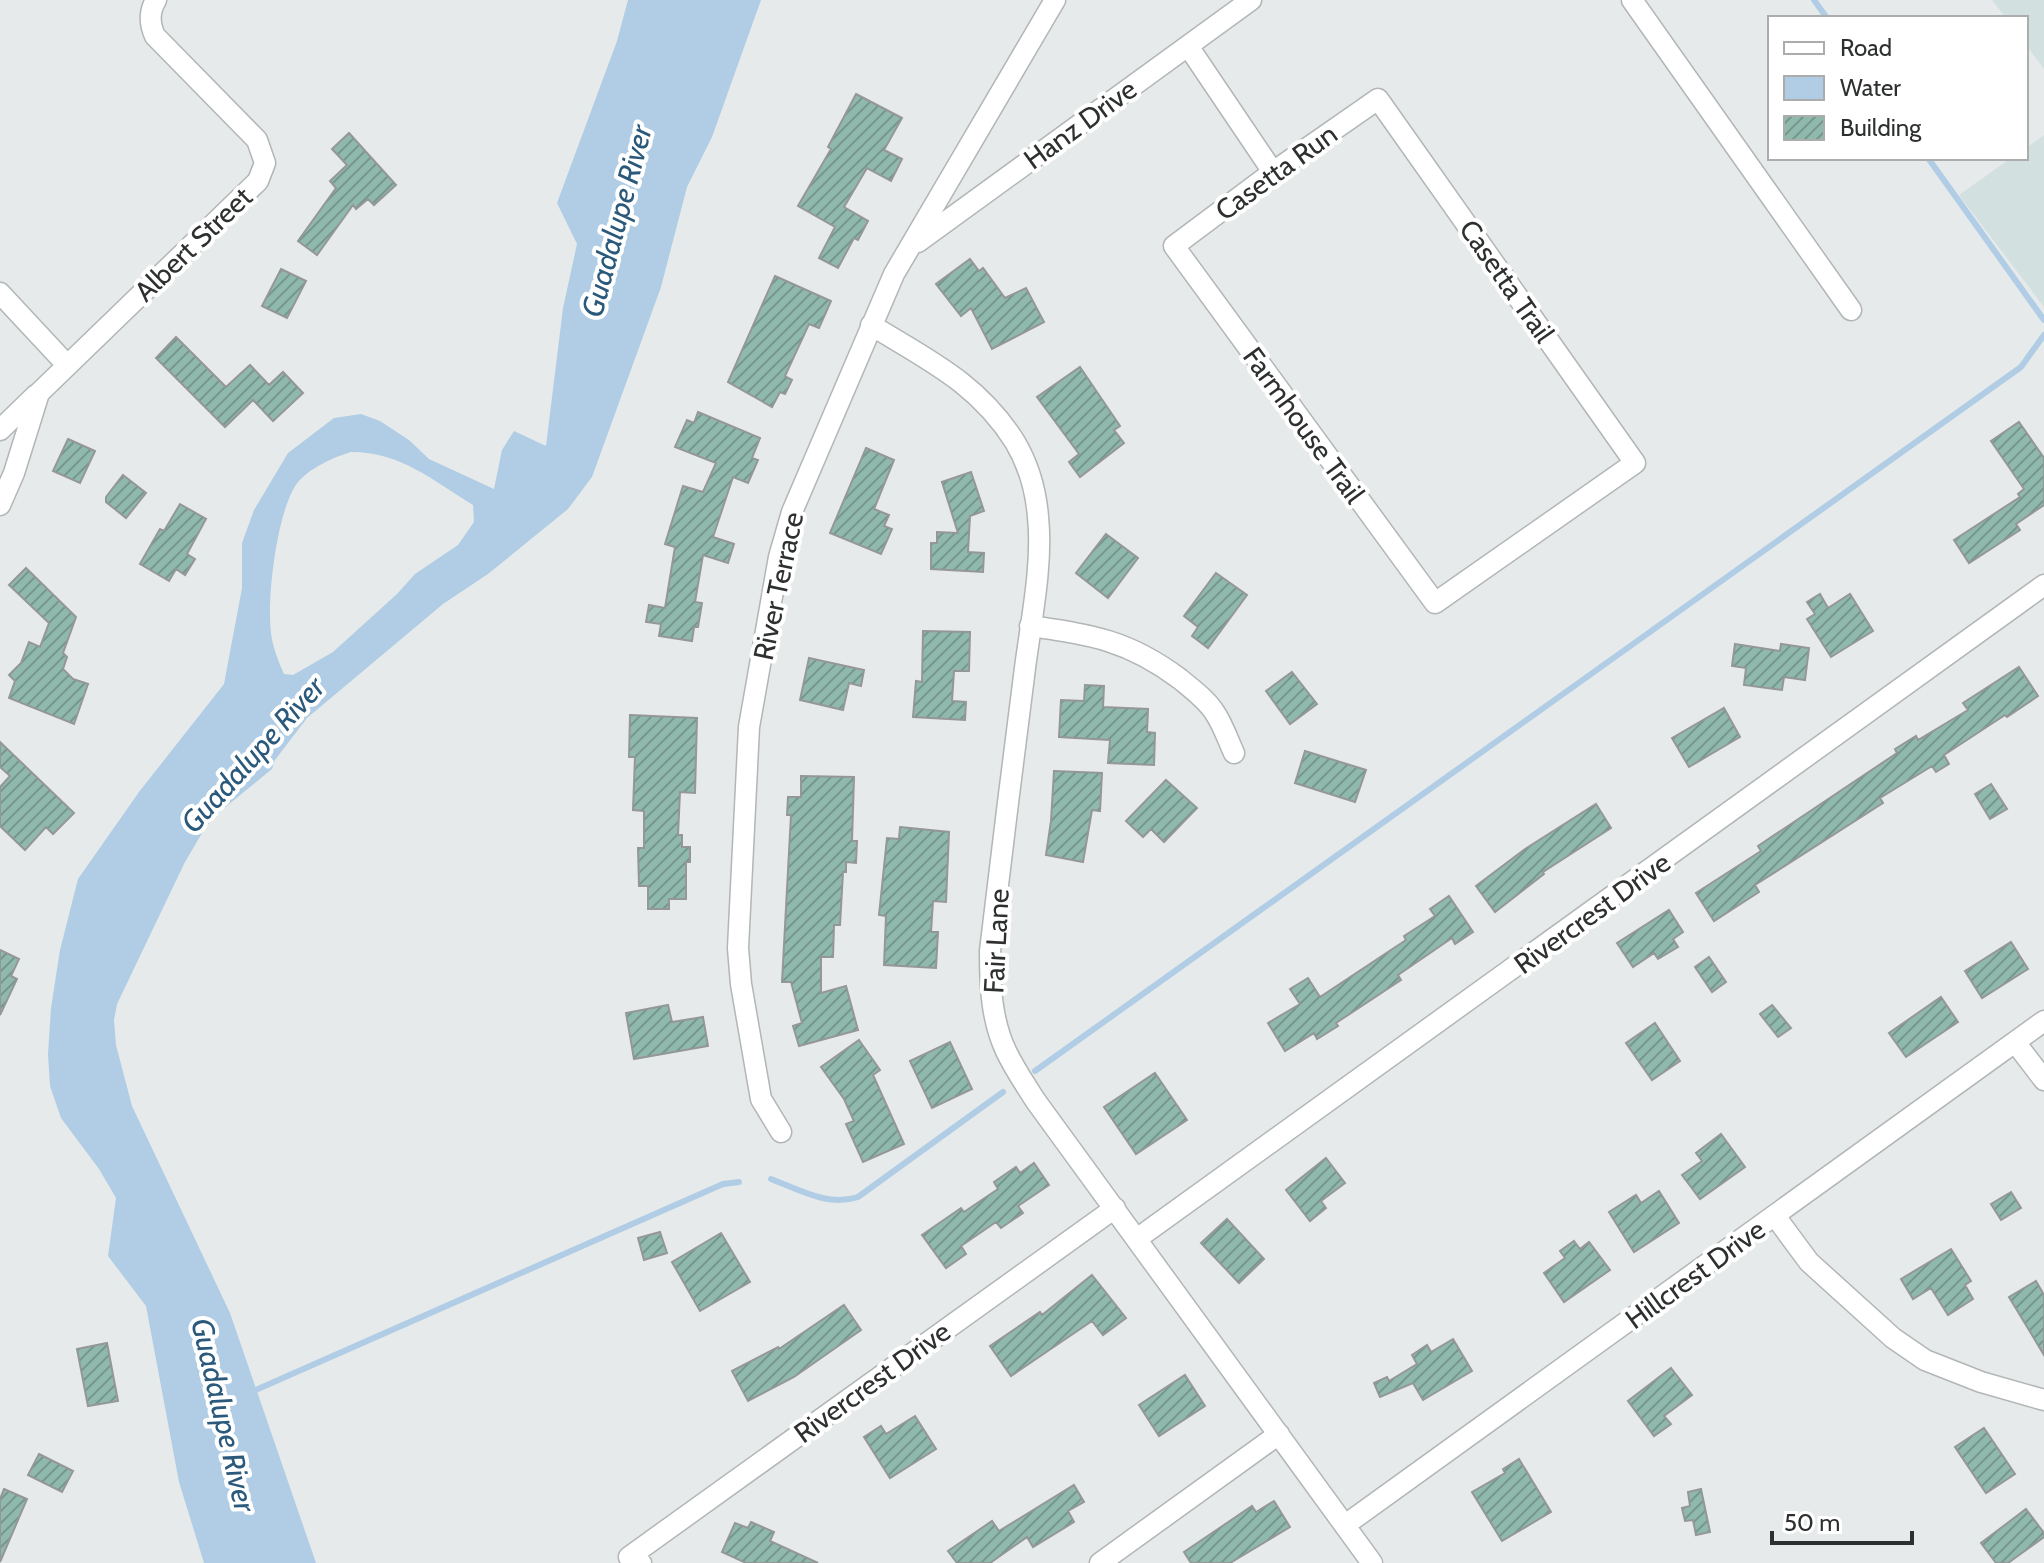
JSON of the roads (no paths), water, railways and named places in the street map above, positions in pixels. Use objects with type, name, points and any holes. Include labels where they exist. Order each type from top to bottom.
[{"type":"street","name":"Albert Street","points":[[39,393],[258,181],[263,171],[265,163],[257,140],[155,36],[150,25],[151,9],[156,0]]},
{"type":"street","name":"River Terrace","points":[[781,1132],[761,1099],[741,984],[738,948],[749,727],[779,557],[792,512],[894,274],[1055,0]]},
{"type":"street","name":"Hanz Drive","points":[[910,248],[1251,0]]},
{"type":"street","points":[[1632,0],[1851,310]]},
{"type":"street","points":[[1188,46],[1273,172]]},
{"type":"street","name":"Casetta Run","points":[[1174,246],[1378,99]]},
{"type":"street","name":"Casetta Trail","points":[[1378,99],[1635,463],[1435,603]]},
{"type":"street","name":"Farmhouse Trail","points":[[1174,246],[1435,603]]},
{"type":"street","points":[[0,293],[67,365]]},
{"type":"street","name":"Fair Lane","points":[[871,325],[964,382],[991,410],[1015,443],[1028,469],[1038,517],[1038,553],[1030,626],[990,951],[991,992],[1006,1051],[1035,1100],[1372,1563]]},
{"type":"street","points":[[0,430],[39,393]]},
{"type":"street","points":[[0,505],[14,473],[39,393]]},
{"type":"street","name":"Rivercrest Drive","points":[[1138,1238],[2044,585]]},
{"type":"street","points":[[1030,626],[1091,635],[1143,654],[1192,689],[1215,712],[1234,753]]},
{"type":"street","name":"Hillcrest Drive","points":[[1345,1525],[2044,1021]]},
{"type":"street","points":[[2015,1042],[2044,1080]]},
{"type":"street","name":"Rivercrest Drive","points":[[635,1560],[1115,1208]]},
{"type":"street","points":[[1775,1216],[1809,1262],[1893,1338],[1925,1360],[1981,1382],[2044,1400]]},
{"type":"street","points":[[1100,1563],[1279,1434]]},
{"type":"water","name":"Guadalupe River","points":[[628,0],[761,0],[712,137],[687,187],[661,287],[592,477],[568,509],[488,574],[443,604],[307,718],[275,760],[272,769],[217,814],[185,862],[117,1004],[114,1020],[116,1045],[132,1106],[230,1313],[316,1563],[204,1563],[179,1482],[146,1306],[108,1256],[116,1198],[99,1169],[61,1118],[50,1086],[48,1054],[51,1008],[60,950],[78,879],[139,792],[224,684],[242,588],[242,543],[254,510],[288,453],[334,418],[361,414],[380,421],[409,440],[429,459],[494,489],[502,450],[514,431],[546,446],[563,308],[577,244],[557,203],[617,41]],"holes":[[[351,452],[369,453],[401,462],[473,505],[474,522],[458,545],[415,574],[333,652],[293,675],[284,674],[270,624],[274,558],[284,513],[298,482],[309,472]]]},
{"type":"waterway","points":[[1814,0],[1826,16]]},
{"type":"waterway","points":[[1929,160],[2044,320]]},
{"type":"waterway","points":[[1035,1071],[2021,367],[2044,335]]},
{"type":"waterway","points":[[771,1179],[825,1199],[858,1197],[1003,1092]]},
{"type":"waterway","name":"Guadalupe River","points":[[251,1392],[723,1184],[739,1182]]}]
